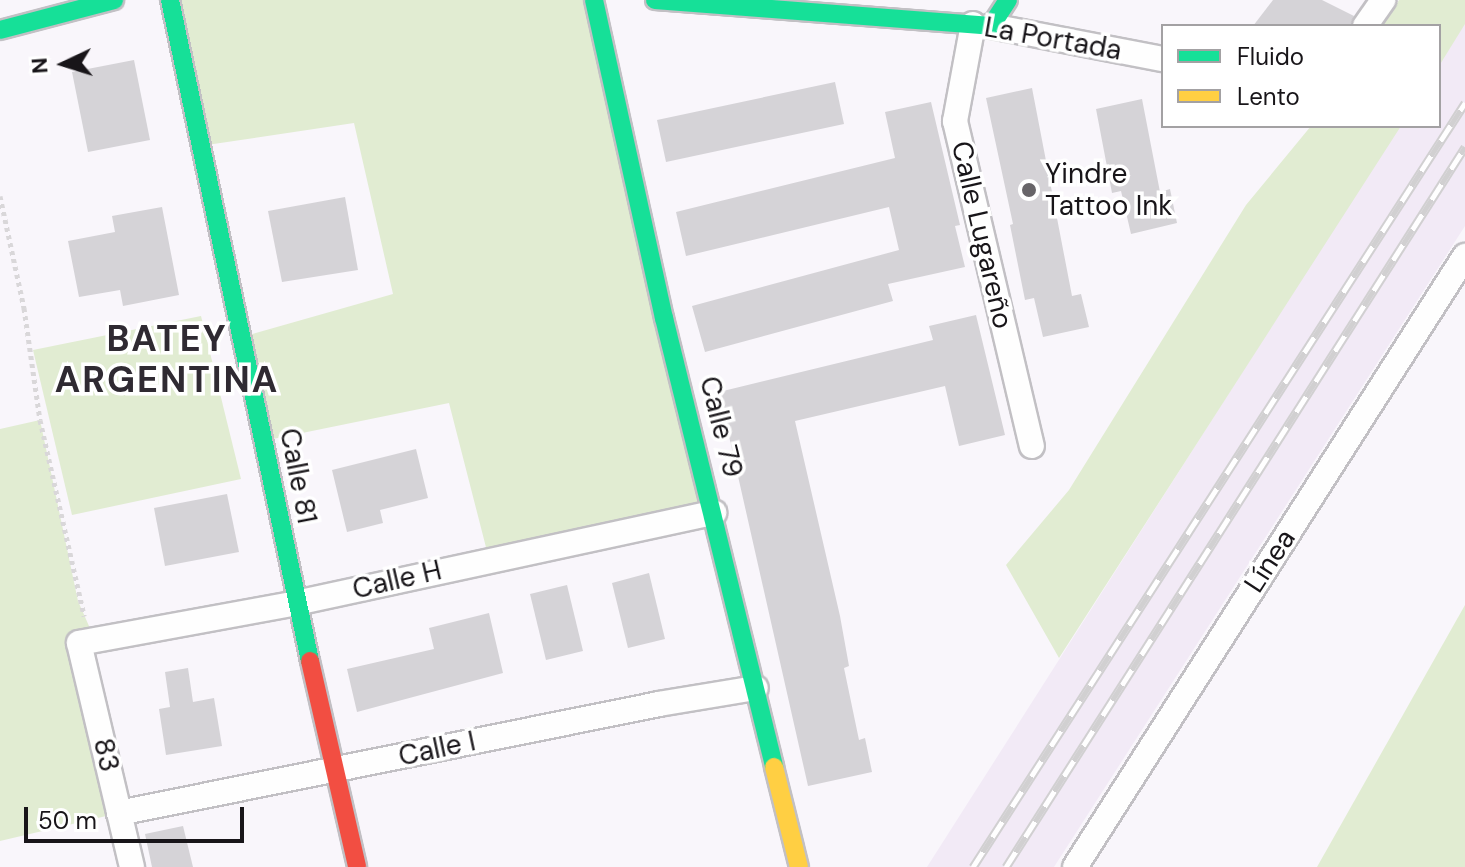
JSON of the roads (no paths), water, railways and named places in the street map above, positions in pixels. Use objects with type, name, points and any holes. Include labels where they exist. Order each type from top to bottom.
[{"type":"street","points":[[0,30],[114,0]]},
{"type":"street","name":"Calle 81","points":[[170,0],[296,603],[357,867]]},
{"type":"street","name":"Calle 79","points":[[594,0],[664,318],[799,867]]},
{"type":"street","name":"La Portada","points":[[655,0],[753,4],[982,25],[1161,59]]},
{"type":"street","points":[[982,25],[1008,0]]},
{"type":"street","points":[[1366,24],[1383,0]]},
{"type":"street","name":"Calle Lugareño","points":[[982,25],[955,121],[1032,446]]},
{"type":"street","name":"Línea","points":[[1075,867],[1465,256]]},
{"type":"street","name":"Calle H","points":[[87,643],[296,603],[714,513]]},
{"type":"street","name":"83","points":[[87,643],[132,867]]},
{"type":"street","name":"Calle I","points":[[119,813],[659,704],[756,688]]},
{"type":"railway","points":[[973,867],[1465,103]]},
{"type":"railway","points":[[1006,867],[1465,147]]},
{"type":"place","name":"Yindre Tattoo Ink","points":[[1029,190]]},
{"type":"district","name":"BATEY ARGENTINA","points":[[167,358]]}]
